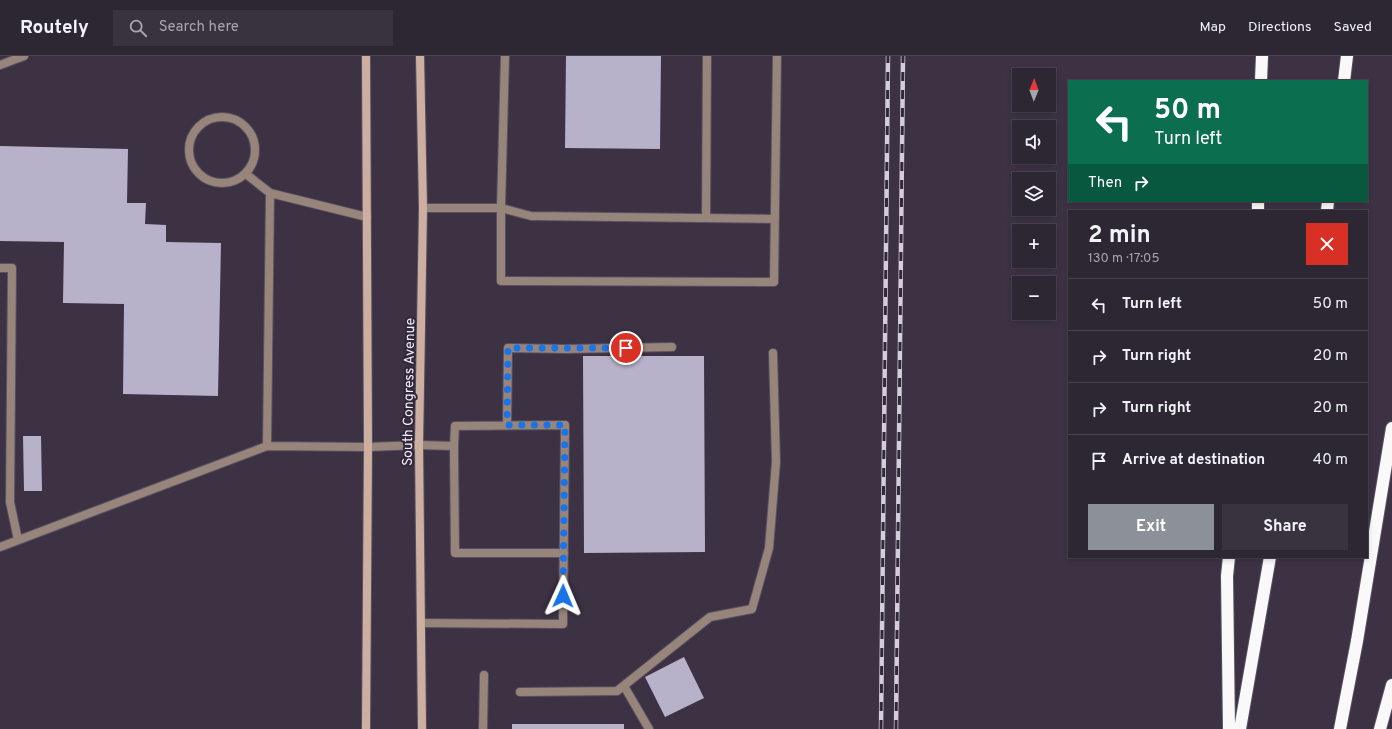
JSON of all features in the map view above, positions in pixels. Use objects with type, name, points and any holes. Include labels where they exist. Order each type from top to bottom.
[{"type":"highway","points":[[1262,56],[1262,80]]},
{"type":"highway","points":[[1344,80],[1347,56]]},
{"type":"highway","points":[[1340,729],[1357,641],[1392,428]]},
{"type":"highway","points":[[1229,558],[1227,576],[1229,729]]},
{"type":"highway","points":[[1240,729],[1270,558]]},
{"type":"highway","points":[[1380,729],[1392,685]]},
{"type":"main road","points":[[366,56],[368,447],[366,729]]},
{"type":"main road","name":"South Congress Avenue","points":[[420,56],[423,208],[419,446],[422,729]]},
{"type":"street","points":[[0,65],[24,56]]},
{"type":"street","points":[[505,56],[502,280],[774,282],[777,56]]},
{"type":"street","points":[[706,218],[707,56]]},
{"type":"street","points":[[217,116],[228,116],[238,120],[246,126],[252,134],[256,144],[256,155],[246,174],[237,180],[227,183],[217,183],[198,173],[192,165],[189,155],[189,144],[192,134],[198,126],[217,116]]},
{"type":"street","points":[[246,174],[270,193],[367,217]]},
{"type":"street","points":[[267,446],[270,193]]},
{"type":"street","points":[[423,208],[502,208],[531,216],[775,219]]},
{"type":"street","points":[[0,268],[12,268],[10,502],[18,540]]},
{"type":"street","points":[[507,425],[508,348],[672,347]]},
{"type":"street","points":[[520,692],[617,691],[710,617],[752,609],[769,548],[776,462],[773,352]]},
{"type":"street","points":[[421,622],[563,624],[564,553],[565,425],[455,426],[455,553],[564,553]]},
{"type":"street","points":[[0,547],[267,446],[454,446]]},
{"type":"street","points":[[483,729],[484,675]]},
{"type":"street","points":[[624,686],[649,729]]},
{"type":"building","points":[[566,56],[661,56],[660,149],[565,148]]},
{"type":"building","points":[[0,146],[128,149],[127,203],[146,203],[145,224],[166,225],[166,242],[221,243],[218,396],[123,394],[124,304],[63,303],[64,242],[0,241]]},
{"type":"building","points":[[583,356],[704,356],[705,552],[584,553]]},
{"type":"building","points":[[23,436],[41,436],[42,491],[24,491]]},
{"type":"building","points":[[684,657],[704,698],[665,717],[645,677]]},
{"type":"building","points":[[512,724],[624,724],[624,729],[512,729]]},
{"type":"railway","points":[[881,729],[888,56]]},
{"type":"railway","points":[[896,729],[903,56]]},
{"type":"route","points":[[563,596],[565,425],[507,425],[508,348],[626,348]]}]
